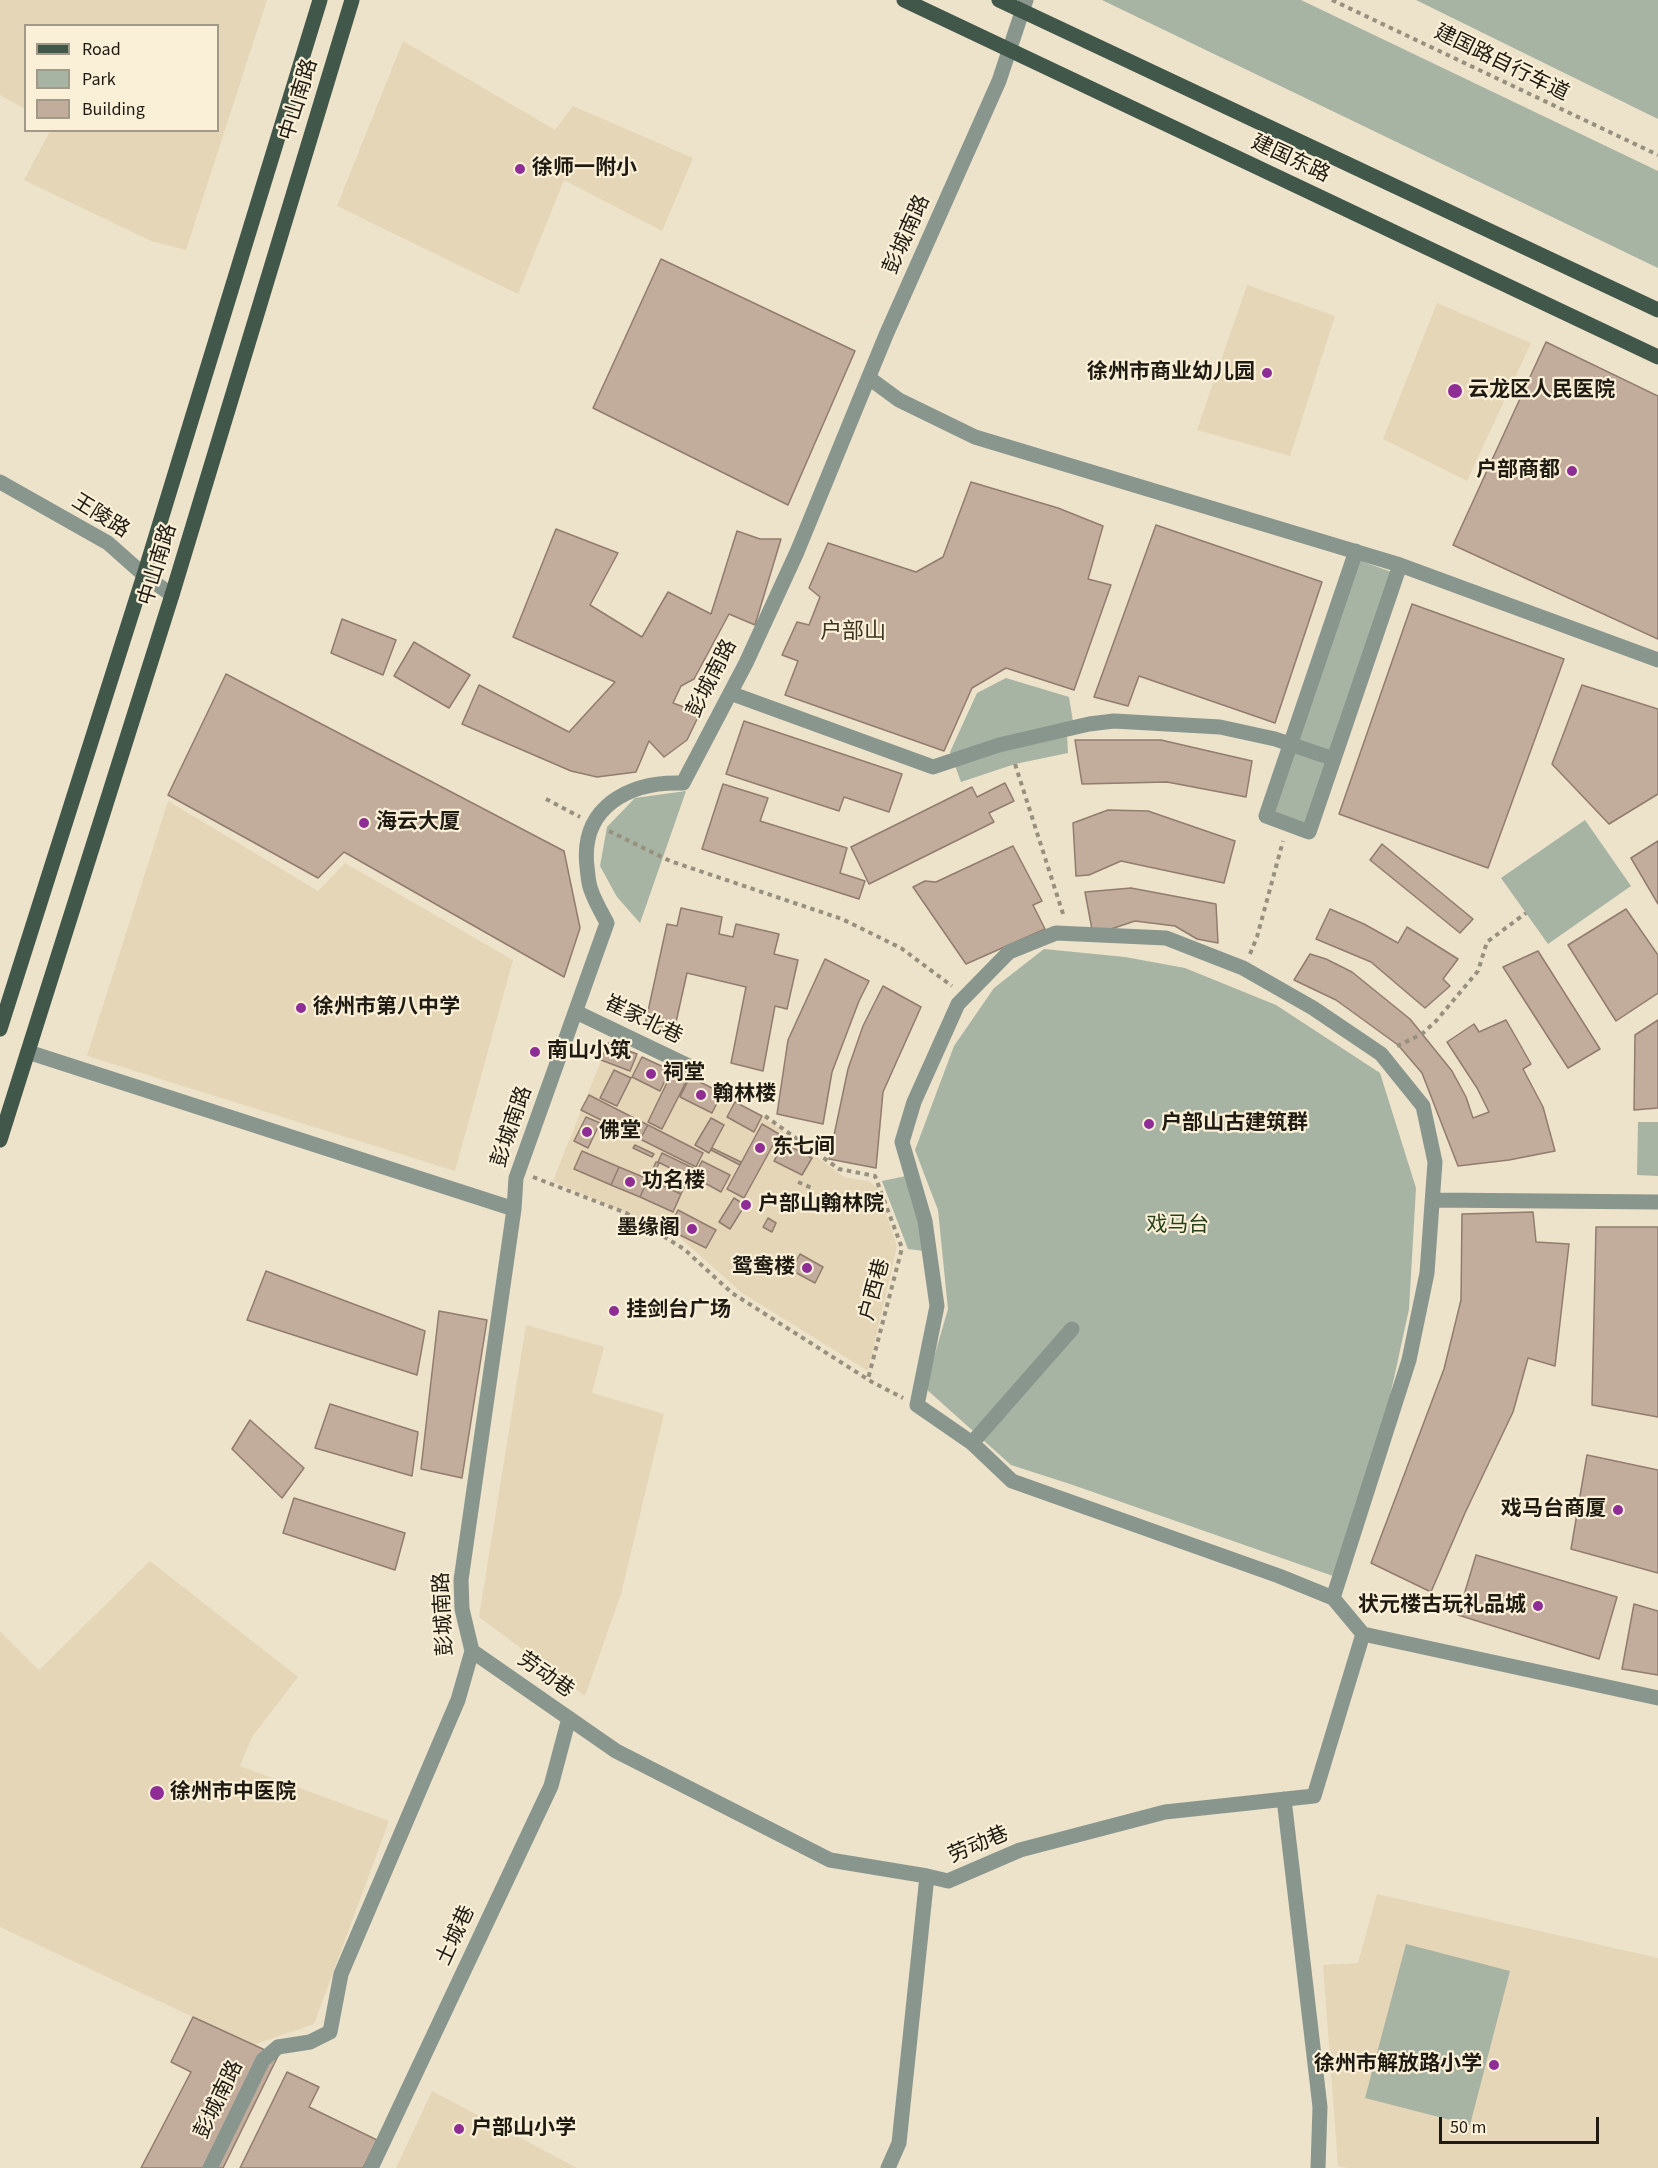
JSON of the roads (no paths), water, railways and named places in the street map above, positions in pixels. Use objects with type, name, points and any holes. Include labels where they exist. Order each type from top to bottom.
[{"type":"main road","name":"中山南路","points":[[0,1029],[144,575],[320,0]]},
{"type":"main road","name":"中山南路","points":[[0,1140],[172,595],[352,0]]},
{"type":"main road","name":"建国东路","points":[[904,0],[1658,357]]},
{"type":"main road","name":"建国东路","points":[[999,0],[1024,5],[1658,310]]},
{"type":"street","name":"彭城南路","points":[[210,2168],[263,2060],[278,2047],[310,2042],[330,2032],[341,1974],[458,1700],[472,1651],[462,1609],[460,1580],[514,1209],[517,1174],[608,924],[590,889],[585,850],[590,829],[604,808],[634,788],[662,782],[683,783],[746,663],[797,552],[869,378],[999,81],[1024,5]]},
{"type":"street","points":[[869,378],[899,400],[975,437],[1400,565],[1658,660]]},
{"type":"street","name":"王陵路","points":[[0,482],[108,543],[144,575],[172,595]]},
{"type":"street","points":[[1356,551],[1266,816],[1309,832],[1400,565]]},
{"type":"street","points":[[730,693],[933,767],[999,745],[1089,724],[1114,721],[1220,727],[1290,744],[1334,759]]},
{"type":"street","points":[[1333,1598],[1409,1360],[1427,1273],[1435,1162],[1423,1106],[1381,1054],[1314,1008],[1243,968],[1166,938],[1056,933],[1009,952],[958,1004],[914,1102],[902,1142],[925,1221],[937,1306],[917,1405],[972,1443],[1012,1481],[1268,1572],[1333,1598],[1363,1634],[1658,1698]]},
{"type":"street","name":"崔家北巷","points":[[576,1012],[693,1068]]},
{"type":"street","points":[[28,1052],[514,1209]]},
{"type":"street","points":[[1432,1200],[1658,1202]]},
{"type":"street","points":[[972,1443],[1072,1329]]},
{"type":"street","name":"劳动巷","points":[[472,1651],[616,1751],[830,1860],[948,1881],[1020,1850],[1165,1812],[1314,1796],[1363,1634]]},
{"type":"street","name":"土城巷","points":[[370,2168],[551,1786],[569,1718]]},
{"type":"street","points":[[1284,1799],[1320,2107],[1318,2168]]},
{"type":"street","points":[[888,2168],[899,2143],[927,1876]]},
{"type":"place","name":"徐师一附小","points":[[520,169]]},
{"type":"place","name":"徐州市商业幼儿园","points":[[1267,373]]},
{"type":"place","name":"云龙区人民医院","points":[[1455,391]]},
{"type":"place","name":"户部商都","points":[[1572,471]]},
{"type":"place","name":"海云大厦","points":[[364,823]]},
{"type":"place","name":"徐州市第八中学","points":[[301,1008]]},
{"type":"place","name":"南山小筑","points":[[535,1052]]},
{"type":"place","name":"祠堂","points":[[651,1074]]},
{"type":"place","name":"翰林楼","points":[[701,1095]]},
{"type":"place","name":"户部山古建筑群","points":[[1149,1124]]},
{"type":"place","name":"佛堂","points":[[587,1132]]},
{"type":"place","name":"东七间","points":[[760,1148]]},
{"type":"place","name":"功名楼","points":[[630,1182]]},
{"type":"place","name":"户部山翰林院","points":[[746,1205]]},
{"type":"place","name":"墨缘阁","points":[[692,1229]]},
{"type":"place","name":"鸳鸯楼","points":[[807,1268]]},
{"type":"place","name":"挂剑台广场","points":[[614,1311]]},
{"type":"place","name":"戏马台商厦","points":[[1618,1510]]},
{"type":"place","name":"状元楼古玩礼品城","points":[[1538,1606]]},
{"type":"place","name":"徐州市中医院","points":[[157,1793]]},
{"type":"place","name":"徐州市解放路小学","points":[[1494,2065]]},
{"type":"place","name":"户部山小学","points":[[459,2129]]},
{"type":"district","name":"户部山","points":[[853,633]]},
{"type":"park label","name":"戏马台","points":[[1178,1226]]}]
